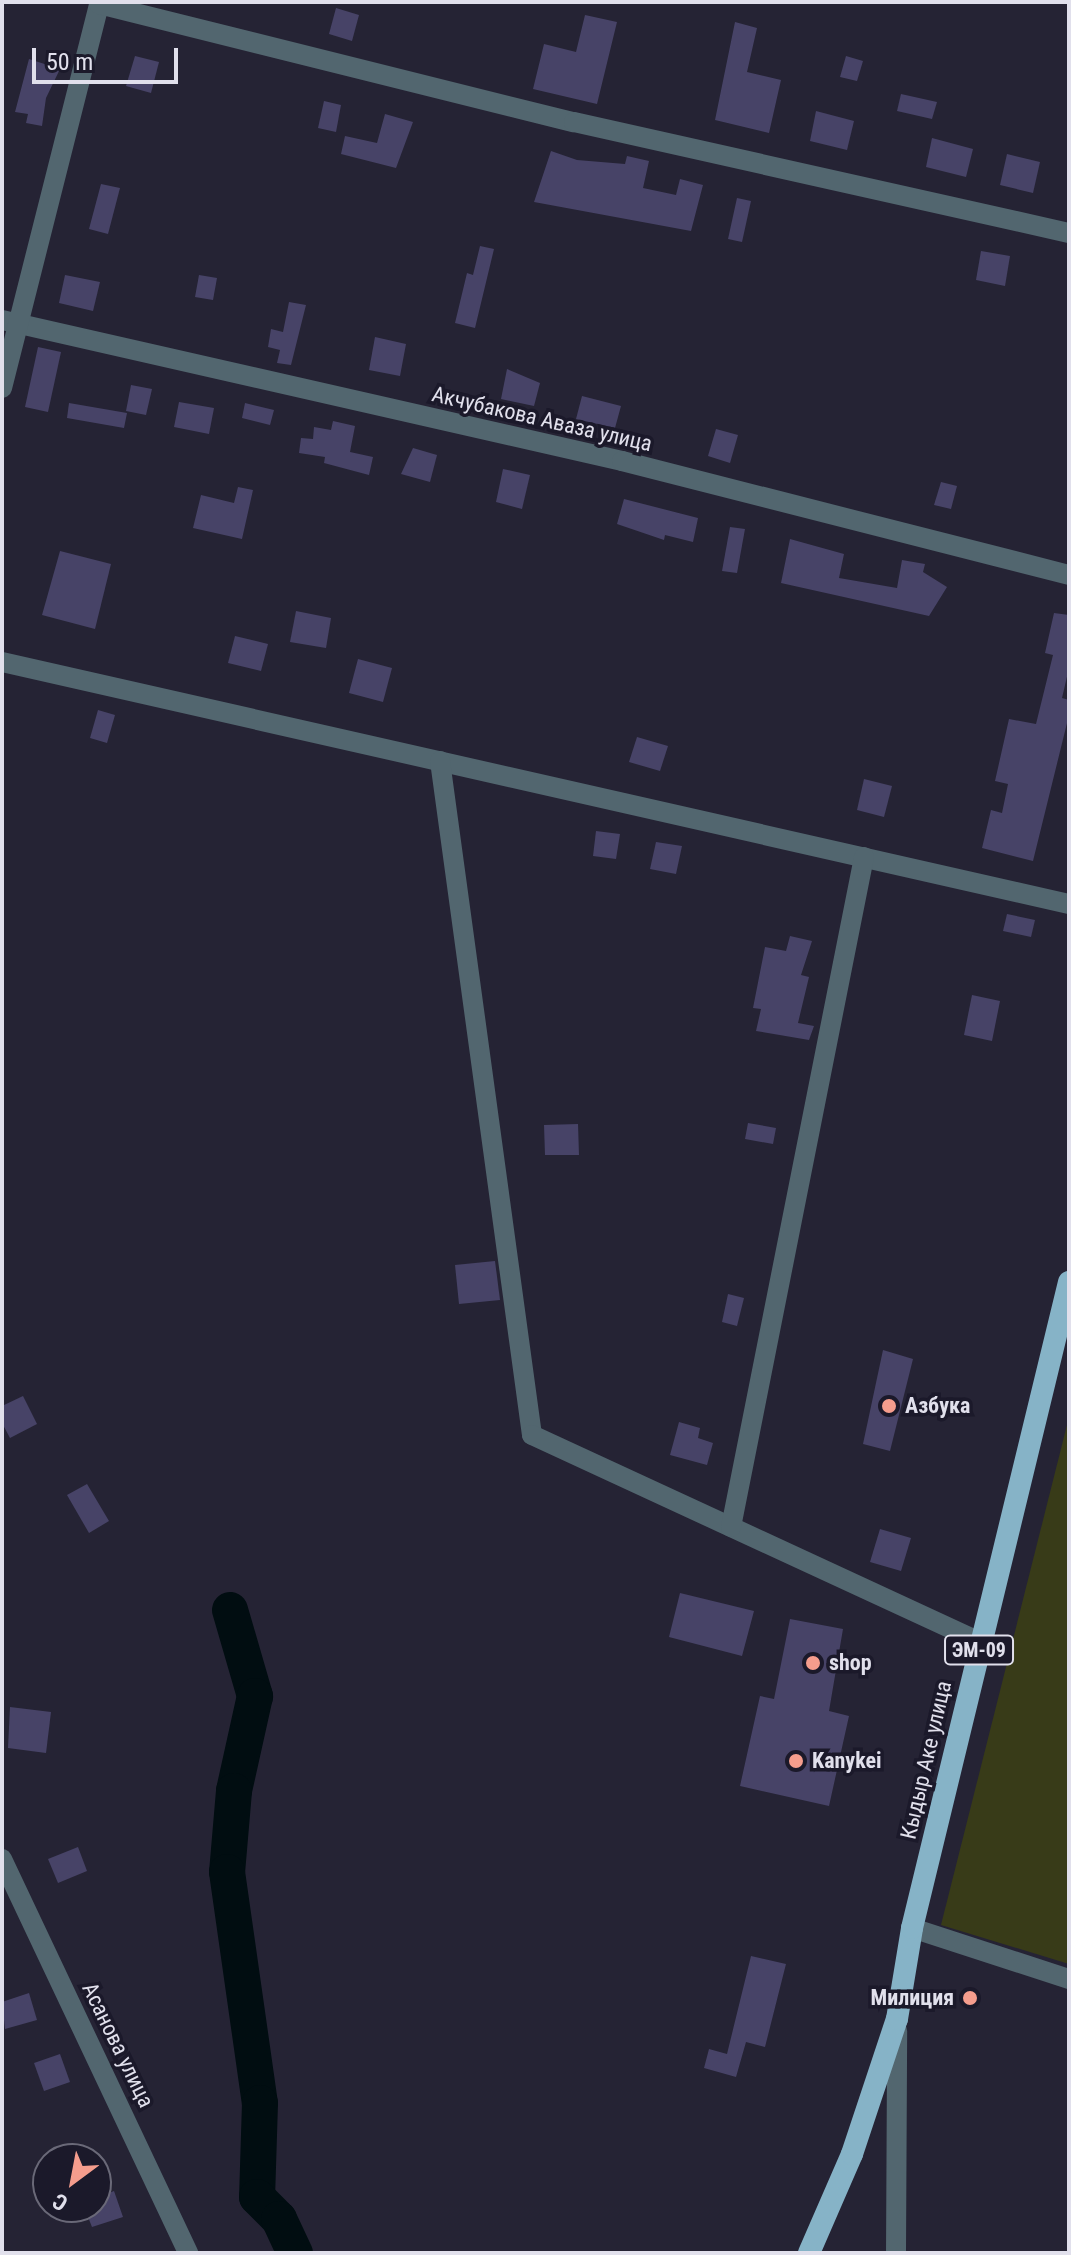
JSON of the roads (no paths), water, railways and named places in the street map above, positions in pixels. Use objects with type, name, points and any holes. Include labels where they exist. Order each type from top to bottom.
[{"type":"highway","name":"Кыдыр Аке улица","points":[[897,2019],[912,1928],[1069,1282]]},
{"type":"highway","name":"ЭМ-09","points":[[809,2253],[852,2154],[897,2019]]},
{"type":"street","points":[[2,388],[9,321],[99,4],[574,122],[1069,233]]},
{"type":"street","name":"Акчубакова Аваза улица","points":[[9,321],[622,461],[1069,575]]},
{"type":"street","points":[[2,662],[1069,904]]},
{"type":"street","points":[[440,761],[532,1435],[981,1642]]},
{"type":"street","points":[[731,1527],[864,857]]},
{"type":"street","name":"Асанова улица","points":[[2,1859],[188,2253]]},
{"type":"street","points":[[912,1928],[1069,1979]]},
{"type":"street","points":[[896,2253],[897,2019]]},
{"type":"waterway","points":[[230,1610],[255,1696],[234,1791],[227,1872],[260,2103],[257,2197],[279,2219],[295,2253]]},
{"type":"place","name":"Азбука","points":[[889,1406]]},
{"type":"place","name":"shop","points":[[813,1663]]},
{"type":"place","name":"Kanykei","points":[[796,1761]]},
{"type":"place","name":"Милиция","points":[[970,1998]]}]
